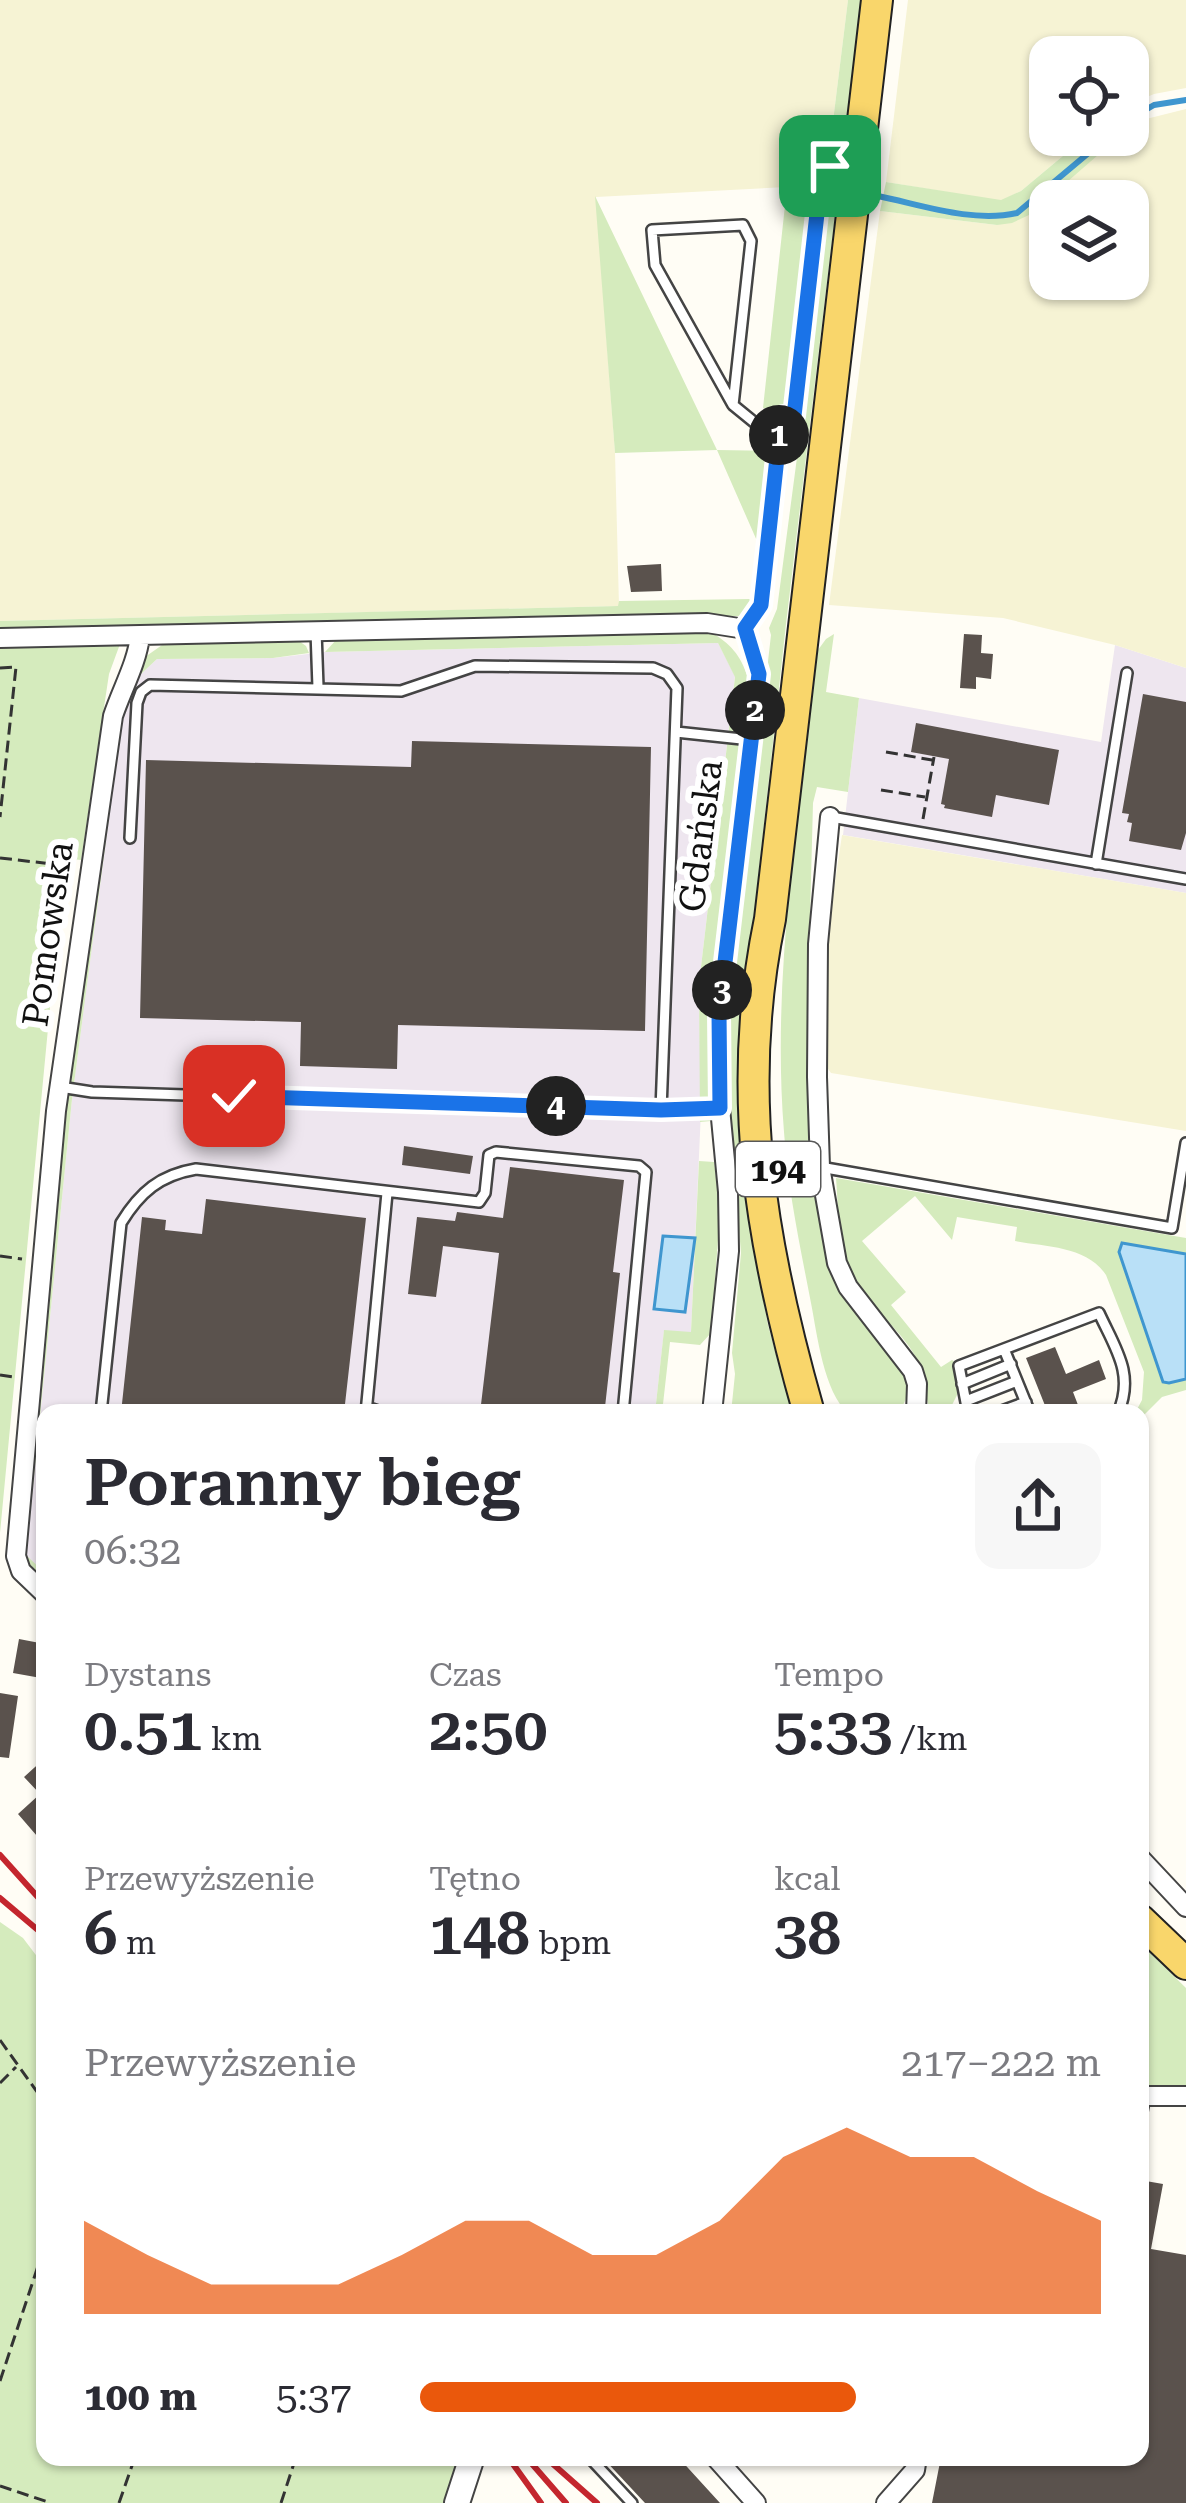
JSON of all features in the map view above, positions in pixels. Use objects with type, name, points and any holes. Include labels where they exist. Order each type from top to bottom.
[{"type":"main road","name":"194","points":[[806,1404],[765,1226],[754,1137],[752,1059],[877,0]]},
{"type":"main road","name":"194","points":[[770,919],[772,1102],[781,1194],[800,1298],[828,1404]]},
{"type":"main road","points":[[1149,1928],[1186,1964]]},
{"type":"street","points":[[0,638],[707,623],[745,628]]},
{"type":"street","name":"Gdańska","points":[[713,1404],[729,1251],[719,1013],[759,674],[745,628]]},
{"type":"street","name":"Pomowska","points":[[36,1585],[21,1570],[16,1556],[60,1087],[113,716],[138,654],[140,635]]},
{"type":"street","points":[[830,817],[818,944],[820,1167],[837,1263],[848,1288],[913,1371],[916,1404]]},
{"type":"street","points":[[1149,1868],[1186,1907]]},
{"type":"street","points":[[1149,2096],[1186,2096]]},
{"type":"street","points":[[457,2503],[469,2466]]},
{"type":"street","points":[[723,2466],[756,2503]]},
{"type":"street","points":[[886,2503],[916,2466]]},
{"type":"lane","points":[[734,405],[752,241],[742,225],[652,230],[655,265],[734,405],[760,427],[780,430]]},
{"type":"lane","points":[[745,628],[761,605],[783,416]]},
{"type":"lane","points":[[316,632],[318,687]]},
{"type":"lane","points":[[130,838],[137,703],[150,685],[401,691],[475,666],[653,668],[667,674],[677,688],[661,1110]]},
{"type":"lane","points":[[1096,863],[1127,673]]},
{"type":"lane","points":[[676,732],[751,740]]},
{"type":"lane","points":[[830,817],[1186,879]]},
{"type":"lane","points":[[60,1087],[92,1092],[720,1108]]},
{"type":"lane","points":[[820,1167],[1172,1228],[1186,1143]]},
{"type":"lane","points":[[102,1404],[121,1223],[136,1199],[155,1182],[196,1169],[478,1202],[485,1193],[490,1155],[496,1152],[639,1166],[646,1172],[623,1404]]},
{"type":"lane","points":[[367,1404],[387,1192]]},
{"type":"lane","points":[[966,1404],[959,1366],[1099,1312],[1126,1372],[1121,1404]]},
{"type":"lane","points":[[1004,1349],[1027,1404]]},
{"type":"lane","points":[[962,1384],[1011,1364]]},
{"type":"lane","points":[[973,1404],[1017,1381]]},
{"type":"lane","points":[[597,2466],[632,2503]]},
{"type":"path","points":[[783,416],[794,416],[818,205],[839,113]]},
{"type":"path","points":[[0,668],[16,667],[0,817]]},
{"type":"path","points":[[886,752],[934,758],[921,833]]},
{"type":"path","points":[[880,790],[927,797]]},
{"type":"path","points":[[0,858],[90,869]]},
{"type":"path","points":[[0,1256],[43,1262]]},
{"type":"path","points":[[0,2040],[36,2091]]},
{"type":"path","points":[[0,2083],[17,2065]]},
{"type":"path","points":[[0,2380],[36,2272]]},
{"type":"path","points":[[119,2503],[132,2466]]},
{"type":"path","points":[[281,2503],[293,2466]]},
{"type":"path","points":[[0,2486],[51,2503]]},
{"type":"shaded area","points":[[0,0],[848,0],[824,194],[787,187],[596,197],[615,453],[619,606],[0,621]]},
{"type":"shaded area","points":[[908,0],[1186,0],[1186,88],[1149,96],[1149,36],[1029,36],[1029,156],[1063,156],[1021,191],[1001,201],[886,182]]},
{"type":"shaded area","points":[[1186,109],[1186,668],[1003,618],[829,605],[880,211],[997,225],[1029,202],[1029,300],[1149,300],[1149,180],[1059,180],[1092,156],[1149,156],[1149,118]]},
{"type":"shaded area","points":[[718,643],[735,676],[699,984],[701,1111],[691,1333],[664,1331],[656,1404],[41,1404],[72,1099],[126,688],[157,659],[273,658],[325,652]]},
{"type":"shaded area","points":[[1115,645],[1186,668],[1186,893],[843,835],[859,698],[1101,742]]},
{"type":"shaded area","points":[[842,835],[1186,893],[1186,1131],[831,1073],[826,1066],[826,943]]},
{"type":"shaded area","points":[[36,1457],[36,1565],[26,1556]]},
{"type":"green space","points":[[848,0],[861,0],[786,624],[740,1082],[739,1129],[751,1233],[768,1325],[790,1404],[732,1404],[741,1253],[728,1100],[729,1003],[769,628],[777,609],[803,412],[763,408],[787,187],[824,194]]},
{"type":"green space","points":[[1063,156],[1097,156],[1069,180],[1034,180]]},
{"type":"green space","points":[[886,182],[1001,200],[1029,184],[1029,215],[1012,223],[880,211]]},
{"type":"green space","points":[[595,196],[717,450],[615,453]]},
{"type":"green space","points":[[717,450],[785,451],[767,596],[758,616],[0,630],[0,621],[750,599],[763,585],[761,550]]},
{"type":"green space","points":[[709,631],[734,650],[748,678],[710,1002],[711,1121],[700,1122],[699,984],[735,677],[718,643],[325,652],[337,639]]},
{"type":"green space","points":[[834,634],[826,692],[859,698],[848,792],[817,787],[813,803],[809,1169],[828,1260],[902,1369],[907,1393],[904,1404],[840,1404],[833,1392],[819,1346],[788,1175],[781,1072],[784,951],[818,650]]},
{"type":"green space","points":[[299,641],[309,653],[157,659],[126,688],[72,1099],[41,1404],[37,1404],[66,1074],[122,688],[135,664],[165,643]]},
{"type":"green space","points":[[120,644],[109,674],[81,860],[72,859],[51,997],[0,1533],[0,647]]},
{"type":"green space","points":[[699,1161],[714,1162],[719,1227],[711,1333],[700,1345],[670,1342],[663,1404],[656,1404],[664,1330],[691,1332]]},
{"type":"green space","points":[[836,1178],[1186,1238],[1186,1390],[1162,1397],[1149,1410],[1149,1404],[1140,1404],[1144,1372],[1098,1265],[1065,1249],[1015,1241],[1017,1227],[957,1217],[952,1240],[915,1196],[862,1241],[906,1292],[891,1305],[941,1367],[955,1362],[958,1393],[952,1404],[928,1404],[916,1357],[858,1287],[840,1234]]},
{"type":"green space","points":[[36,1412],[26,1555],[36,1564],[36,1577],[21,1555]]},
{"type":"green space","points":[[0,1922],[23,1938],[36,1955],[36,2466],[456,2466],[445,2503],[0,2503]]},
{"type":"green space","points":[[1149,1952],[1186,1988],[1186,2086],[1149,2086]]},
{"type":"water","points":[[663,1236],[695,1238],[685,1312],[654,1309]]},
{"type":"water","points":[[1122,1243],[1186,1254],[1186,1379],[1163,1382],[1119,1252]]},
{"type":"building","points":[[661,564],[662,591],[631,592],[627,566]]},
{"type":"building","points":[[964,634],[982,635],[981,653],[993,654],[991,679],[976,677],[976,689],[960,688]]},
{"type":"building","points":[[1143,694],[1186,702],[1186,833],[1181,850],[1129,841],[1132,823],[1127,822],[1129,814],[1122,813]]},
{"type":"building","points":[[916,723],[1059,750],[1049,805],[996,795],[992,817],[944,808],[949,759],[911,752]]},
{"type":"building","points":[[412,741],[651,747],[645,1031],[398,1025],[397,1069],[300,1066],[301,1022],[140,1018],[146,760],[411,767]]},
{"type":"building","points":[[404,1146],[473,1156],[470,1174],[402,1165]]},
{"type":"building","points":[[510,1167],[624,1180],[613,1272],[620,1273],[605,1404],[481,1404],[499,1253],[443,1246],[436,1297],[408,1294],[417,1217],[455,1221],[457,1212],[503,1218]]},
{"type":"building","points":[[206,1199],[366,1218],[345,1404],[122,1404],[142,1217],[166,1220],[165,1230],[202,1234]]},
{"type":"building","points":[[1055,1347],[1066,1374],[1099,1360],[1106,1379],[1073,1392],[1078,1404],[1044,1404],[1026,1358]]},
{"type":"building","points":[[19,1639],[36,1642],[36,1677],[13,1673]]},
{"type":"building","points":[[0,1693],[18,1696],[9,1758],[0,1757]]},
{"type":"building","points":[[36,1766],[36,1790],[24,1777]]},
{"type":"building","points":[[36,1798],[36,1835],[18,1814]]},
{"type":"building","points":[[1149,2182],[1163,2184],[1151,2249],[1186,2255],[1186,2503],[932,2503],[939,2466],[1149,2466]]},
{"type":"building","points":[[610,2466],[686,2466],[720,2503],[645,2503]]},
{"type":"waterway","points":[[1149,108],[1186,100]]},
{"type":"waterway","points":[[878,196],[965,214],[1017,213],[1085,156]]},
{"type":"railway","points":[[0,1855],[36,1895]]},
{"type":"railway","points":[[0,1898],[36,1928]]},
{"type":"railway","points":[[514,2466],[541,2503]]},
{"type":"railway","points":[[534,2466],[566,2503]]},
{"type":"railway","points":[[555,2466],[597,2503]]},
{"type":"route","points":[[234,1096],[720,1108],[719,1013],[759,674],[745,628],[761,605],[780,430],[783,416],[794,416],[818,205],[830,166]]}]
